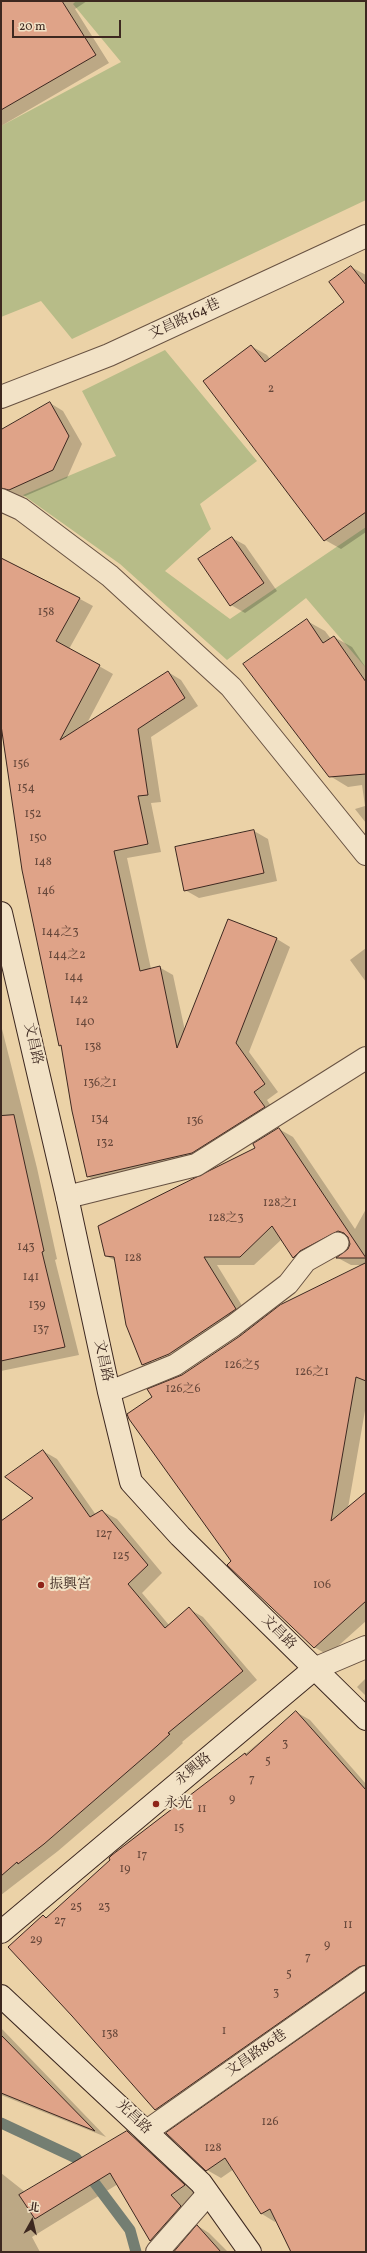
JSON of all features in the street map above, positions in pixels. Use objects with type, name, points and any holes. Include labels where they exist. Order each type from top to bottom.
[{"type":"street","name":"文昌路164巷","points":[[1,397],[110,355],[366,236]]},
{"type":"street","points":[[1,500],[21,509],[110,576],[231,687],[366,854]]},
{"type":"street","name":"文昌路","points":[[1,913],[67,1197],[109,1392],[131,1482],[180,1536],[366,1719]]},
{"type":"street","points":[[67,1197],[196,1165],[366,1058]]},
{"type":"street","name":"永興路","points":[[1,1932],[314,1669],[366,1647]]},
{"type":"street","name":"文昌路86巷","points":[[147,2131],[366,1977]]},
{"type":"street","name":"光昌路","points":[[1,1996],[201,2183],[250,2252]]},
{"type":"street","points":[[157,2252],[208,2194]]},
{"type":"lane","points":[[109,1392],[174,1365],[233,1326],[288,1284],[306,1261],[338,1243]]},
{"type":"green space","points":[[76,1],[366,1],[366,200],[72,339],[41,301],[1,317],[1,126],[121,62],[73,4]]},
{"type":"green space","points":[[165,350],[257,461],[200,504],[211,529],[165,571],[230,619],[366,527],[366,668],[306,598],[227,660],[120,564],[23,495],[116,456],[82,391]]},
{"type":"building","points":[[1,1],[62,1],[96,55],[1,110]]},
{"type":"building","points":[[351,266],[366,285],[366,512],[324,541],[203,381],[251,345],[265,362],[344,302],[329,282]]},
{"type":"building","points":[[50,402],[69,436],[53,470],[9,490],[1,488],[1,430]]},
{"type":"building","points":[[232,537],[264,583],[230,606],[198,559]]},
{"type":"building","points":[[1,558],[80,598],[56,641],[100,665],[60,740],[168,671],[185,698],[138,729],[148,795],[138,796],[148,844],[114,851],[140,971],[160,966],[177,1048],[228,919],[277,938],[236,1043],[265,1084],[254,1092],[265,1107],[192,1153],[87,1177],[72,1111],[61,1045],[59,1046],[22,870],[1,725]]},
{"type":"building","points":[[307,619],[323,643],[334,636],[366,682],[366,774],[329,777],[243,664]]},
{"type":"building","points":[[254,830],[264,873],[184,891],[175,847]]},
{"type":"building","points":[[14,1115],[44,1251],[42,1252],[65,1347],[1,1361],[1,1116]]},
{"type":"building","points":[[279,1128],[366,1258],[336,1258],[348,1249],[350,1244],[348,1237],[344,1233],[338,1231],[300,1251],[293,1258],[272,1226],[240,1257],[204,1257],[236,1309],[169,1354],[142,1365],[126,1325],[114,1257],[105,1256],[98,1226],[255,1148],[253,1144]]},
{"type":"building","points":[[366,1263],[366,1381],[356,1377],[331,1521],[366,1492],[366,1601],[314,1648],[227,1565],[231,1561],[129,1419],[127,1414],[152,1397],[147,1389],[182,1375],[240,1336],[280,1305]]},
{"type":"building","points":[[43,1450],[90,1517],[102,1510],[148,1565],[128,1584],[165,1628],[189,1607],[243,1671],[168,1733],[170,1734],[157,1746],[44,1844],[18,1864],[17,1862],[1,1876],[1,1521],[33,1498],[5,1477]]},
{"type":"building","points":[[296,1711],[366,1790],[366,1965],[359,1967],[155,2110],[72,2016],[8,1947],[43,1915],[46,1918],[110,1860],[109,1858],[112,1855],[245,1753],[246,1755]]},
{"type":"building","points":[[366,1992],[366,2252],[291,2252],[270,2209],[261,2214],[225,2158],[206,2171],[166,2133]]},
{"type":"building","points":[[1,2035],[95,2131],[1,2093]]},
{"type":"building","points":[[127,2131],[185,2185],[171,2195],[181,2206],[150,2241],[110,2173],[35,2219],[19,2195]]},
{"type":"building","points":[[197,2225],[221,2252],[174,2252]]},
{"type":"waterway","points":[[1,2123],[76,2158],[130,2230],[136,2252]]},
{"type":"place","name":"振興宮","points":[[41,1585]]},
{"type":"place","name":"永光","points":[[156,1804]]}]
